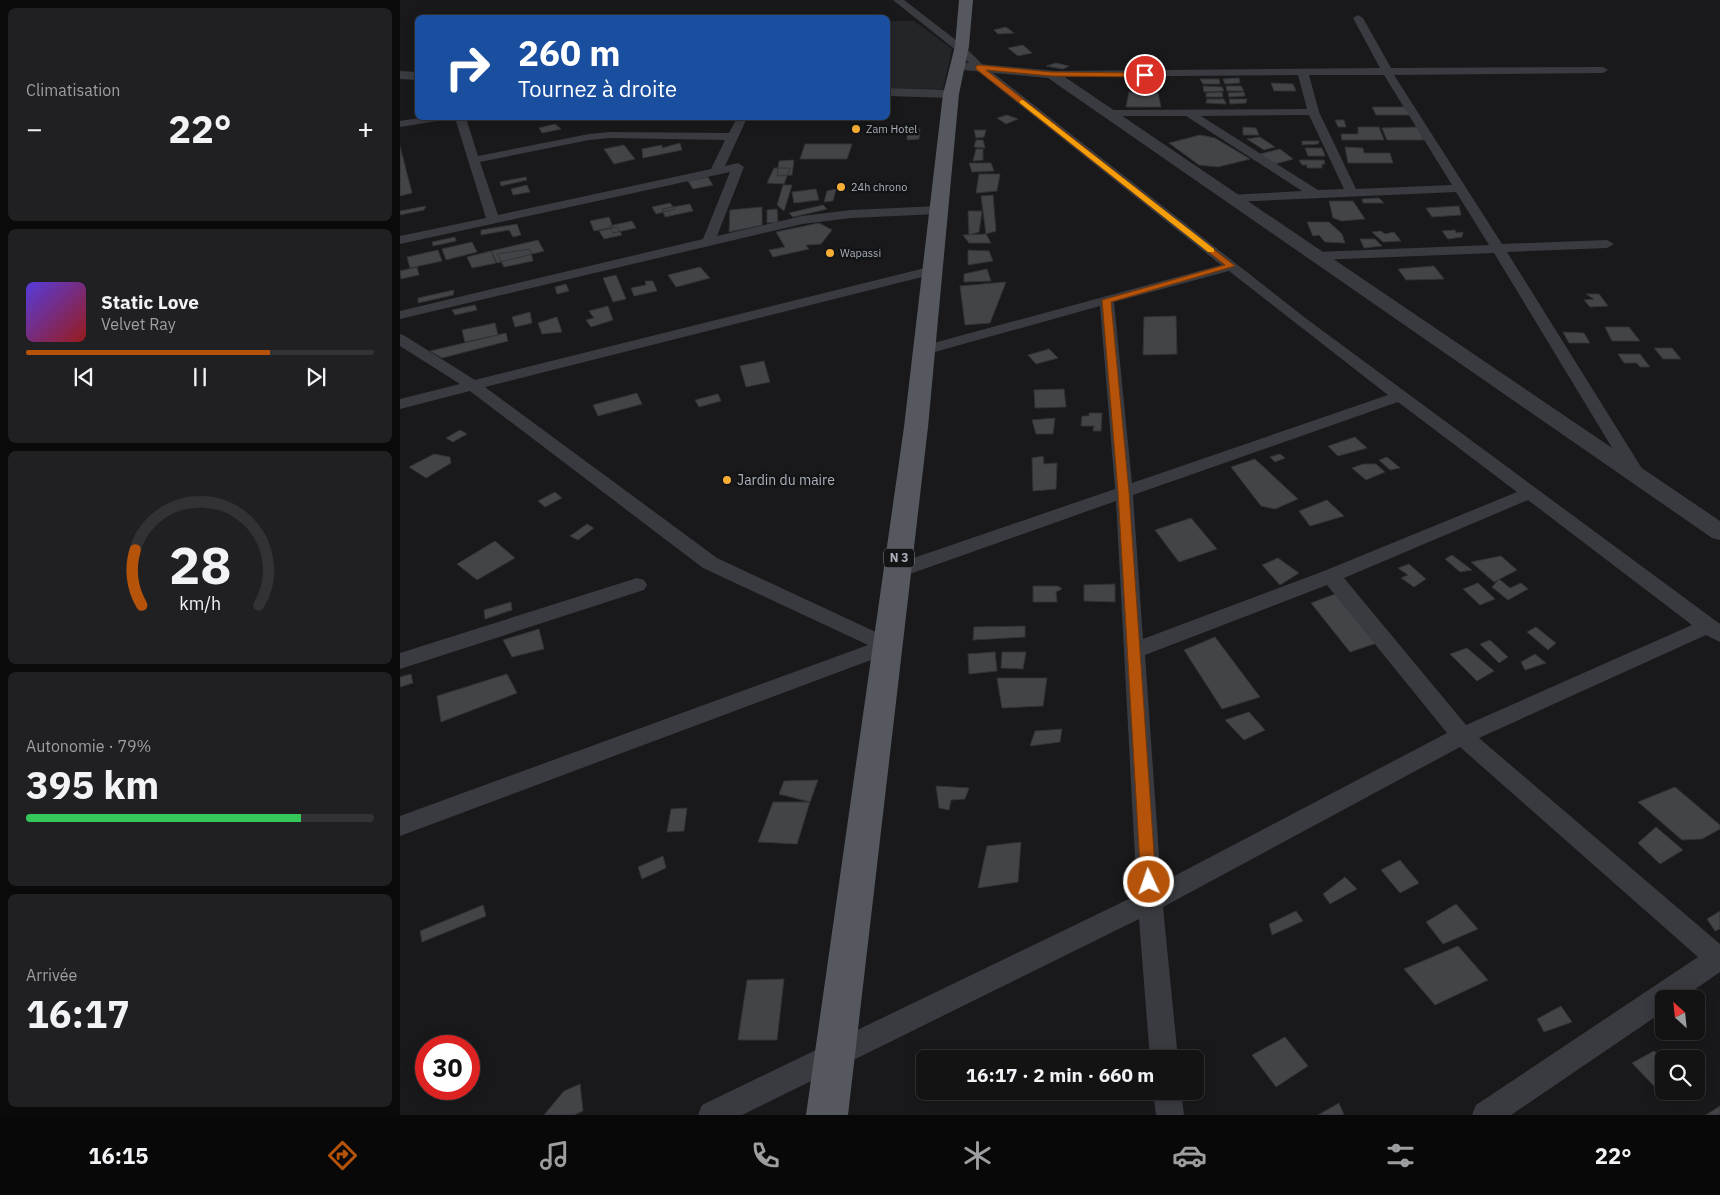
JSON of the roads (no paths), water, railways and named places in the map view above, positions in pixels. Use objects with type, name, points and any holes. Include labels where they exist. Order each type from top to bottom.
[{"type":"main road","name":"N 3","points":[[827,1115],[898,571],[933,270],[951,94],[966,61],[966,0]]},
{"type":"street","points":[[898,0],[966,61],[1231,266],[1400,396],[1714,631]]},
{"type":"street","points":[[1358,18],[1388,73],[1637,475]]},
{"type":"street","points":[[966,61],[1051,74],[1303,74],[1603,70]]},
{"type":"street","points":[[1051,74],[1720,532]]},
{"type":"street","points":[[1303,74],[1313,112],[1352,193]]},
{"type":"street","points":[[890,92],[951,94]]},
{"type":"street","points":[[1107,112],[1313,112]]},
{"type":"street","points":[[1187,112],[1315,194]]},
{"type":"street","points":[[400,124],[425,120]]},
{"type":"street","points":[[461,120],[494,220]]},
{"type":"street","points":[[716,172],[741,120]]},
{"type":"street","points":[[474,160],[589,137],[610,135],[733,137]]},
{"type":"street","points":[[400,240],[738,167],[708,243]]},
{"type":"street","points":[[1233,198],[1460,188]]},
{"type":"street","points":[[400,315],[831,215],[939,210]]},
{"type":"street","points":[[1317,256],[1607,244]]},
{"type":"street","points":[[924,350],[1231,266]]},
{"type":"street","points":[[400,404],[933,270]]},
{"type":"street","points":[[1106,300],[1124,492],[1150,901],[1163,1050]]},
{"type":"street","points":[[400,340],[473,386],[710,563],[888,646]]},
{"type":"street","points":[[898,571],[1400,396]]},
{"type":"street","points":[[1134,651],[1331,576],[1530,493]]},
{"type":"street","points":[[1331,576],[1462,736],[1719,960],[1486,1115]]},
{"type":"street","points":[[400,661],[637,585]]},
{"type":"street","points":[[712,1115],[1150,901],[1462,736],[1714,631]]},
{"type":"street","points":[[400,826],[888,646]]},
{"type":"street","points":[[1168,1100],[1170,1115]]},
{"type":"place","name":"Zam Hotel","points":[[856,129]]},
{"type":"place","name":"24h chrono","points":[[841,187]]},
{"type":"place","name":"Wapassi","points":[[830,253]]},
{"type":"place","name":"Jardin du maire","points":[[727,480]]}]
